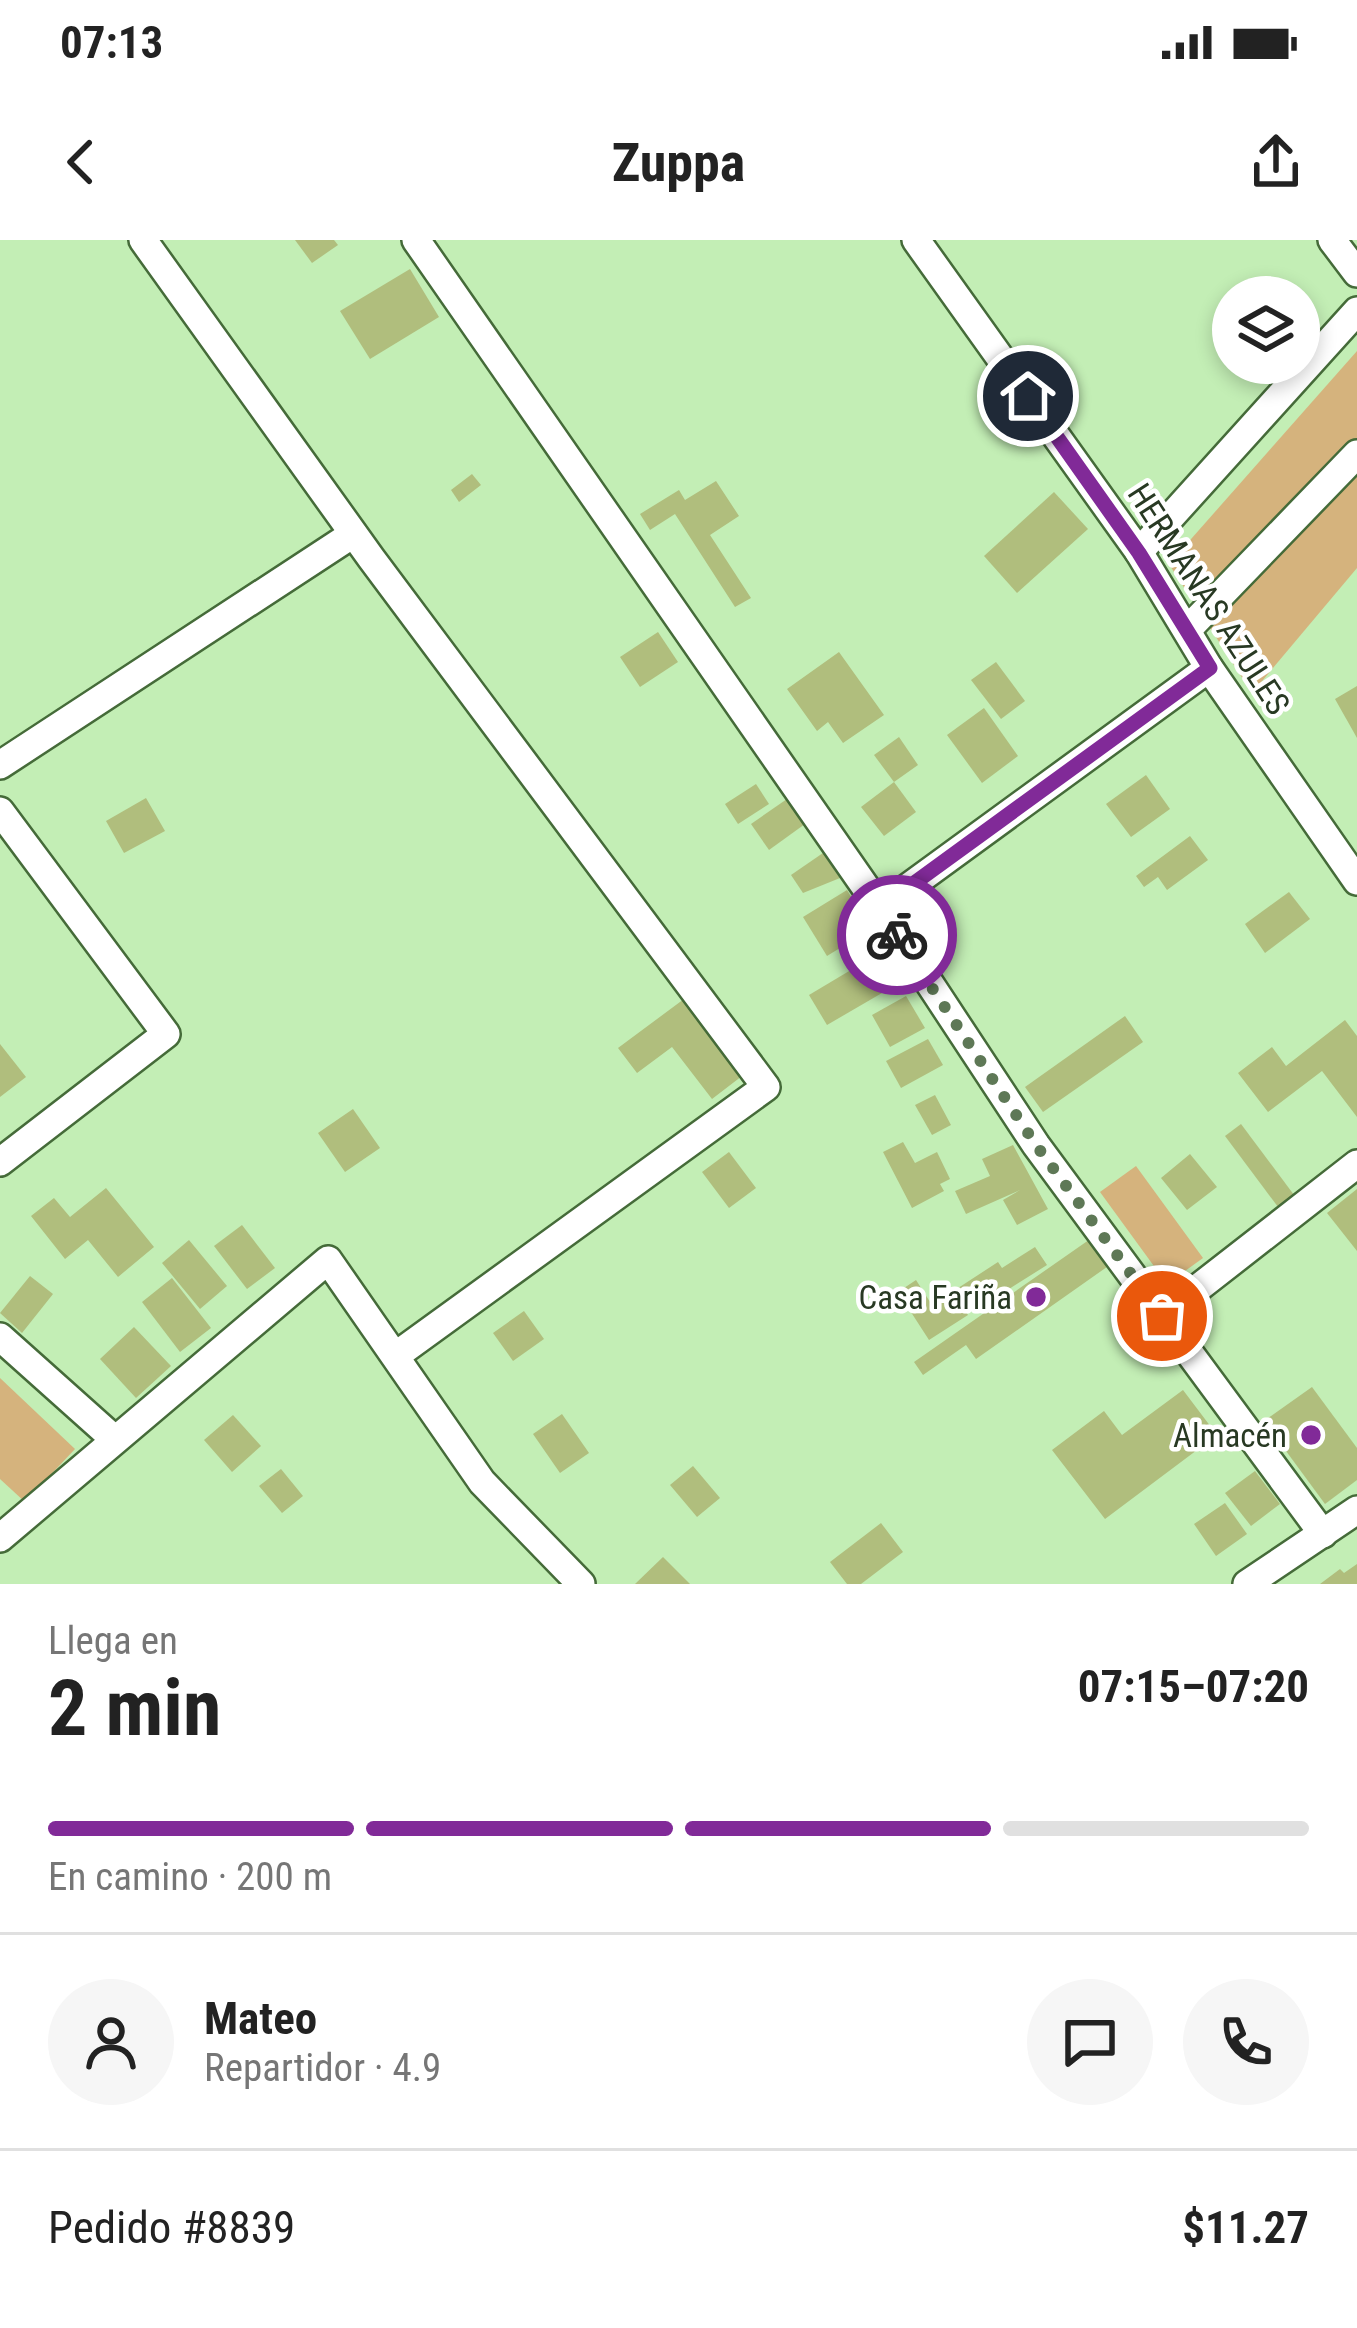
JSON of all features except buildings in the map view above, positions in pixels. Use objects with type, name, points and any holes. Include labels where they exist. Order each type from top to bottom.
[{"type":"street","points":[[143,240],[353,534],[766,1087],[398,1354]]},
{"type":"street","name":"HERMANAS AZULES","points":[[916,240],[1139,553],[1210,668],[1357,881]]},
{"type":"street","points":[[1332,240],[1357,273]]},
{"type":"street","points":[[427,244],[1036,1145],[1323,1534]]},
{"type":"street","points":[[1139,553],[1357,311]]},
{"type":"street","points":[[1187,630],[1357,454]]},
{"type":"street","points":[[0,765],[353,534]]},
{"type":"street","points":[[880,908],[1210,668]]},
{"type":"street","points":[[0,811],[166,1034],[0,1162]]},
{"type":"street","points":[[1162,1316],[1357,1164]]},
{"type":"street","points":[[0,1538],[328,1260],[398,1354],[482,1482],[581,1584]]},
{"type":"street","points":[[0,1337],[113,1438]]},
{"type":"street","points":[[1247,1584],[1357,1510]]},
{"type":"shaded area","points":[[1357,351],[1357,568],[1252,693],[1169,564]]},
{"type":"shaded area","points":[[1136,1166],[1203,1258],[1167,1284],[1100,1192]]},
{"type":"shaded area","points":[[0,1378],[75,1449],[25,1502],[0,1479]]},
{"type":"way so far","points":[[897,935],[1036,1145],[1162,1316]]},
{"type":"place","name":"Casa Fariña","points":[[1036,1297]]},
{"type":"place","name":"Almacén","points":[[1311,1435]]},
{"type":"route","points":[[897,935],[880,908],[1210,668],[1139,553],[1028,396]]}]
